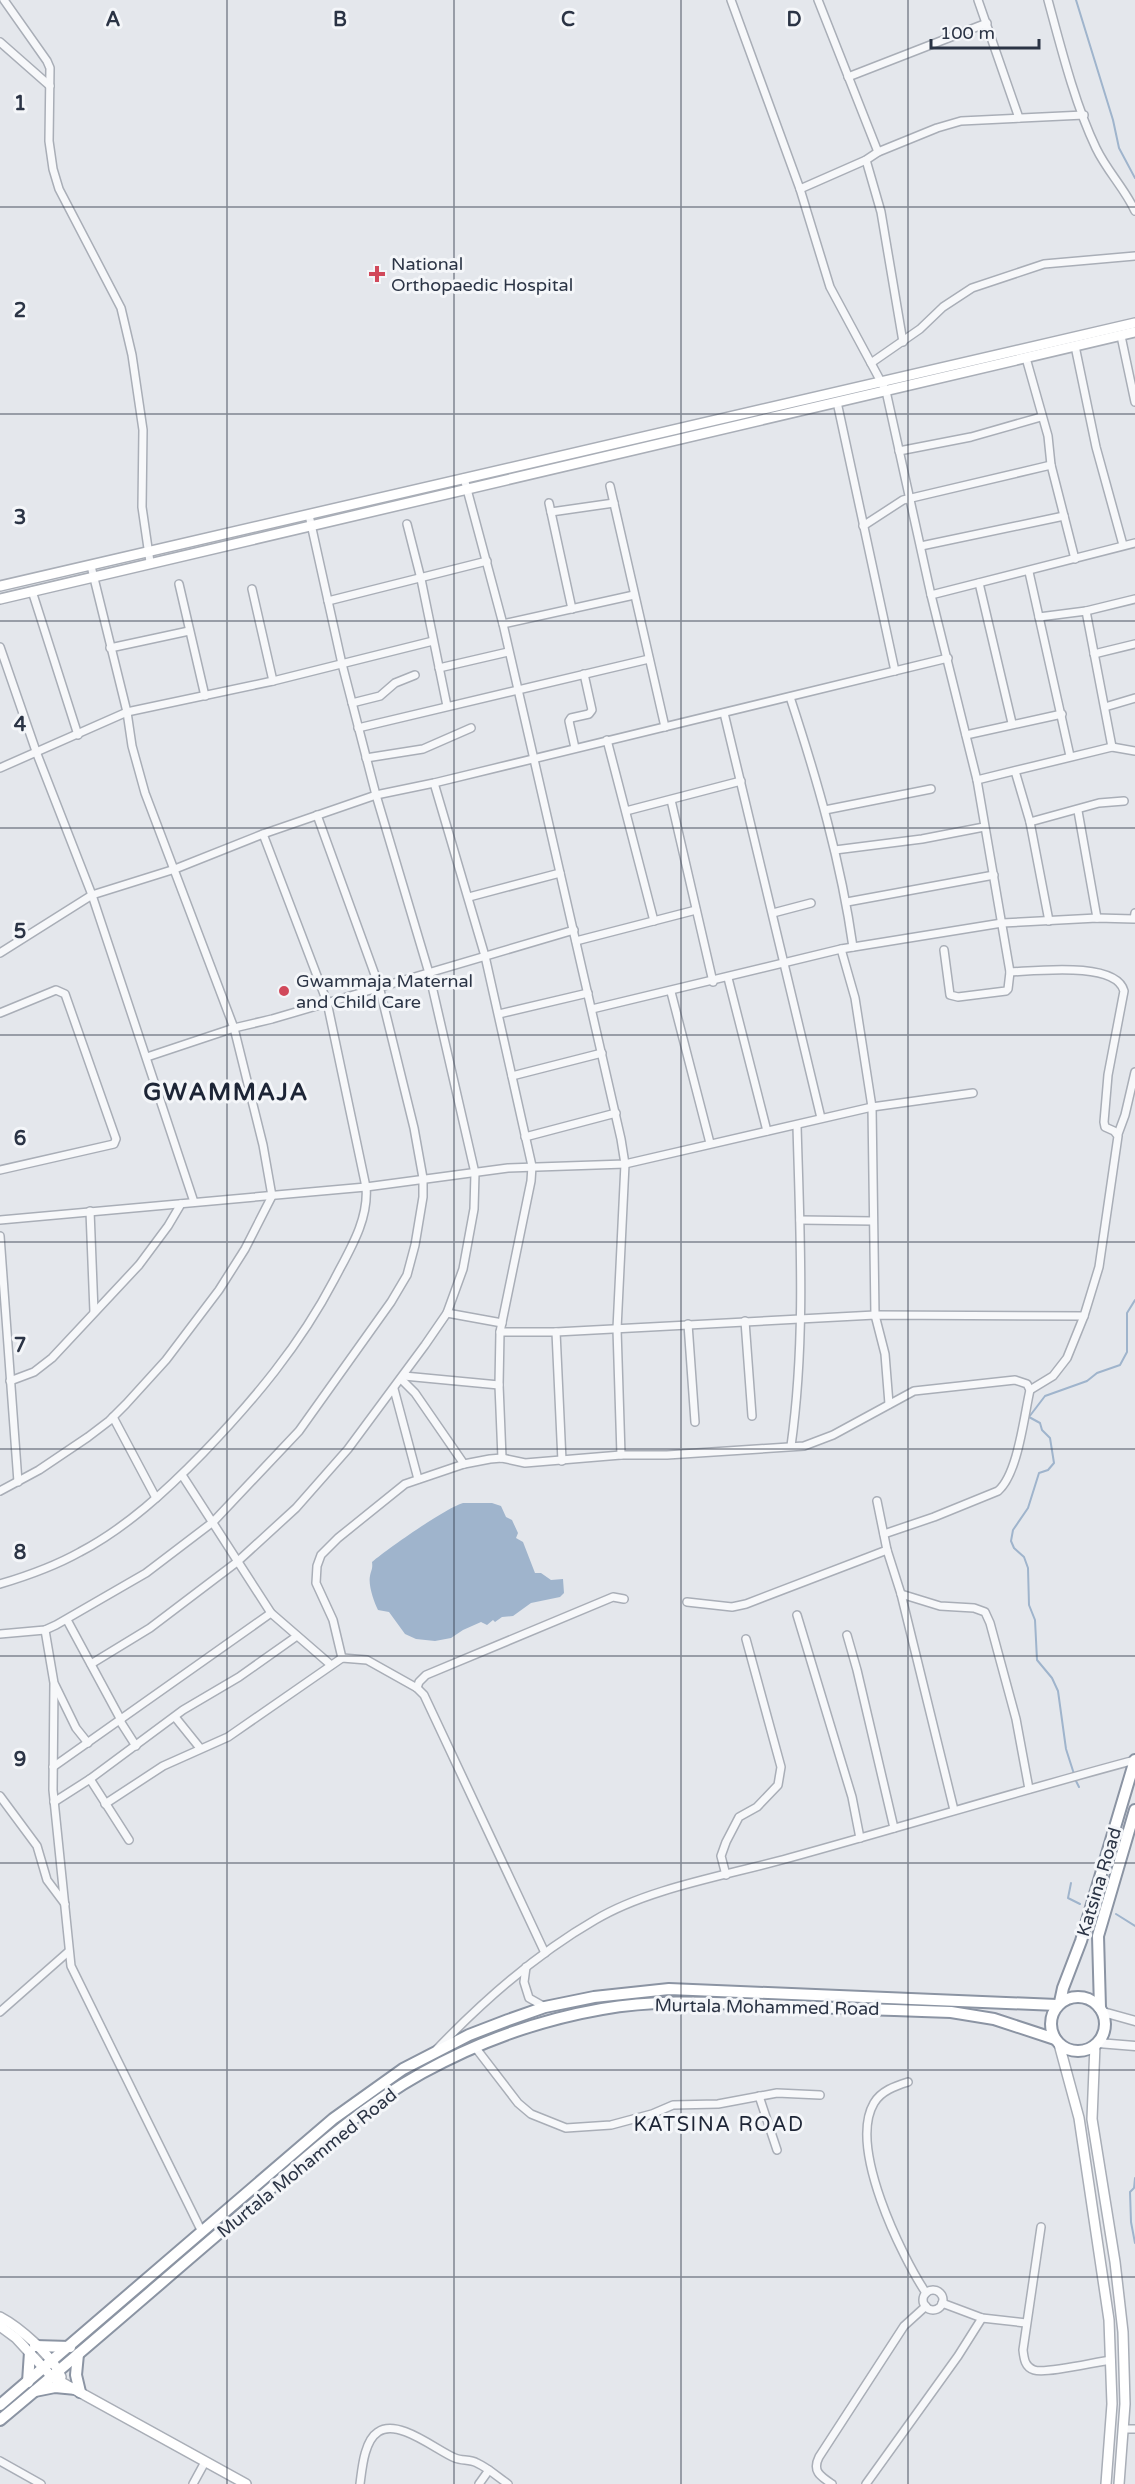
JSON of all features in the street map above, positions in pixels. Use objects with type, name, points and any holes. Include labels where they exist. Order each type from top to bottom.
[{"type":"highway","name":"Katsina Road","points":[[1059,2004],[1081,1941],[1135,1760]]},
{"type":"highway","name":"Katsina Road","points":[[1102,2010],[1098,1936],[1135,1810]]},
{"type":"highway","name":"Murtala Mohammed Road","points":[[74,2351],[202,2232],[333,2118],[403,2069],[433,2053],[469,2035],[545,2007],[594,1997],[669,1989],[1059,2004]]},
{"type":"highway","points":[[1071,1997],[1081,1997],[1090,1999],[1102,2010],[1105,2026],[1097,2044],[1076,2052],[1057,2042],[1051,2030],[1051,2020],[1059,2004],[1071,1997]]},
{"type":"highway","name":"Murtala Mohammed Road","points":[[0,2420],[31,2387],[52,2369],[351,2122],[421,2074],[475,2047],[522,2029],[602,2009],[688,2002],[959,2013],[994,2019],[1057,2042]]},
{"type":"highway","points":[[33,2349],[74,2351],[78,2391],[31,2387],[33,2349]]},
{"type":"highway","name":"Murtala Mohammed Road","points":[[0,2405],[31,2387]]},
{"type":"main road","points":[[0,586],[91,566],[312,525],[468,489],[837,402],[884,387],[1135,323]]},
{"type":"main road","points":[[0,599],[94,576],[149,557],[309,515],[464,478],[1026,358],[1135,332]]},
{"type":"main road","points":[[12,583],[15,595]]},
{"type":"main road","points":[[1057,2042],[1079,2118],[1104,2277],[1112,2404],[1106,2484]]},
{"type":"main road","points":[[1097,2044],[1091,2087],[1092,2119],[1120,2297],[1125,2368],[1124,2429],[1119,2484]]},
{"type":"main road","points":[[0,2317],[11,2323],[63,2382],[246,2484]]},
{"type":"main road","points":[[0,2326],[33,2349]]},
{"type":"street","points":[[4,0],[48,61],[49,141],[53,170],[59,189],[121,308],[128,333],[143,430],[142,507],[149,557]]},
{"type":"street","points":[[731,0],[800,189],[830,287],[884,387],[977,780],[1010,972],[1010,986],[1006,991],[954,997],[950,994],[944,950]]},
{"type":"street","points":[[820,0],[878,152]]},
{"type":"street","points":[[978,0],[1019,118]]},
{"type":"street","points":[[1048,0],[1083,115],[1102,159],[1135,211]]},
{"type":"street","points":[[849,77],[987,23]]},
{"type":"street","points":[[0,42],[50,86]]},
{"type":"street","points":[[800,189],[866,160],[878,152],[937,128],[961,121],[1083,115]]},
{"type":"street","points":[[866,160],[881,212],[903,342]]},
{"type":"street","points":[[871,363],[903,342],[943,307],[972,288],[1044,264],[1135,256]]},
{"type":"street","points":[[1121,336],[1135,402]]},
{"type":"street","points":[[1075,346],[1096,447],[1123,545]]},
{"type":"street","points":[[1026,358],[1048,436],[1051,465],[1075,559]]},
{"type":"street","points":[[837,402],[895,671]]},
{"type":"street","points":[[899,451],[971,437],[1041,417]]},
{"type":"street","points":[[864,526],[893,505],[910,497],[1051,465]]},
{"type":"street","points":[[464,478],[487,561],[603,1053],[625,1164],[617,1329],[621,1455]]},
{"type":"street","points":[[610,486],[665,727]]},
{"type":"street","points":[[549,503],[572,609]]},
{"type":"street","points":[[551,512],[614,503]]},
{"type":"street","points":[[91,1664],[150,1628],[237,1562],[296,1508],[348,1449],[403,1377],[447,1313],[463,1269],[474,1209],[475,1173],[429,973],[358,728],[309,515]]},
{"type":"street","points":[[921,546],[1064,516]]},
{"type":"street","points":[[407,524],[421,579],[447,706]]},
{"type":"street","points":[[932,595],[1135,543]]},
{"type":"street","points":[[328,601],[487,561]]},
{"type":"street","points":[[0,1491],[88,1437],[113,1417],[166,1360],[219,1290],[245,1249],[272,1196],[263,1145],[234,1028],[145,793],[91,566]]},
{"type":"street","points":[[1029,572],[1070,756]]},
{"type":"street","points":[[979,582],[1012,723]]},
{"type":"street","points":[[179,585],[205,696]]},
{"type":"street","points":[[252,589],[273,681]]},
{"type":"street","points":[[32,591],[78,735]]},
{"type":"street","points":[[502,624],[634,595]]},
{"type":"street","points":[[1039,617],[1086,611],[1135,599]]},
{"type":"street","points":[[1086,611],[1112,747]]},
{"type":"street","points":[[111,648],[189,631]]},
{"type":"street","points":[[0,768],[37,754],[127,712],[273,681],[433,641]]},
{"type":"street","points":[[1094,654],[1135,644]]},
{"type":"street","points":[[0,646],[37,754],[92,895],[194,1202]]},
{"type":"street","points":[[439,668],[508,652]]},
{"type":"street","points":[[0,953],[92,895],[175,869],[263,834],[376,795],[434,783],[948,658]]},
{"type":"street","points":[[358,728],[649,659]]},
{"type":"street","points":[[575,748],[569,721],[571,718],[589,714],[592,710],[584,674]]},
{"type":"street","points":[[352,704],[380,696],[395,683],[415,675]]},
{"type":"street","points":[[790,697],[825,810],[847,902],[853,947]]},
{"type":"street","points":[[1105,707],[1135,698]]},
{"type":"street","points":[[724,712],[821,1118]]},
{"type":"street","points":[[966,735],[1012,723],[1062,714]]},
{"type":"street","points":[[366,758],[423,749],[471,728]]},
{"type":"street","points":[[607,740],[654,921]]},
{"type":"street","points":[[977,780],[1112,747],[1135,751]]},
{"type":"street","points":[[1015,771],[1030,822],[1048,921]]},
{"type":"street","points":[[626,811],[741,781]]},
{"type":"street","points":[[434,783],[485,956],[532,1166],[529,1192],[500,1332],[499,1385],[502,1458]]},
{"type":"street","points":[[825,810],[931,789]]},
{"type":"street","points":[[671,800],[713,982]]},
{"type":"street","points":[[1030,822],[1099,804],[1124,801]]},
{"type":"street","points":[[1078,811],[1097,918]]},
{"type":"street","points":[[0,1634],[45,1630],[67,1620],[146,1573],[213,1522],[299,1431],[391,1302],[407,1275],[415,1245],[423,1197],[423,1178],[414,1128],[379,986],[317,815]]},
{"type":"street","points":[[835,850],[922,839],[984,827]]},
{"type":"street","points":[[0,1584],[30,1575],[80,1552],[115,1530],[182,1475],[238,1418],[270,1379],[317,1312],[354,1241],[365,1209],[366,1187],[327,1002],[263,834]]},
{"type":"street","points":[[469,897],[560,873]]},
{"type":"street","points":[[847,902],[994,875]]},
{"type":"street","points":[[773,913],[811,903]]},
{"type":"street","points":[[576,941],[696,910]]},
{"type":"street","points":[[592,1009],[713,982],[841,949],[1002,923],[1135,917]]},
{"type":"street","points":[[147,1057],[234,1028],[574,930]]},
{"type":"street","points":[[841,949],[855,998],[872,1107],[875,1315],[885,1354],[889,1404]]},
{"type":"street","points":[[1010,972],[1085,970],[1122,983],[1124,991],[1108,1075],[1104,1122],[1107,1129],[1118,1134]]},
{"type":"street","points":[[728,978],[767,1131]]},
{"type":"street","points":[[0,1013],[56,990],[65,994],[116,1140],[114,1144],[0,1170]]},
{"type":"street","points":[[671,992],[710,1143]]},
{"type":"street","points":[[499,1014],[588,993]]},
{"type":"street","points":[[512,1076],[603,1053]]},
{"type":"street","points":[[884,1534],[934,1517],[998,1491],[1003,1486],[1015,1454],[1030,1390],[1053,1377],[1067,1358],[1084,1316],[1099,1267],[1118,1134],[1135,1072]]},
{"type":"street","points":[[0,1220],[366,1187],[532,1166],[625,1164],[872,1107],[973,1093]]},
{"type":"street","points":[[525,1137],[616,1113]]},
{"type":"street","points":[[791,1446],[798,1396],[802,1318],[797,1126]]},
{"type":"street","points":[[10,1381],[43,1366],[139,1265],[181,1204]]},
{"type":"street","points":[[90,1211],[94,1312]]},
{"type":"street","points":[[800,1220],[873,1221]]},
{"type":"street","points":[[0,1236],[18,1482]]},
{"type":"street","points":[[447,1313],[502,1323]]},
{"type":"street","points":[[500,1332],[556,1332],[875,1315],[1084,1316]]},
{"type":"street","points":[[745,1321],[753,1416]]},
{"type":"street","points":[[688,1324],[694,1422]]},
{"type":"street","points":[[556,1332],[562,1461]]},
{"type":"street","points":[[403,1377],[499,1385]]},
{"type":"street","points":[[403,1377],[464,1464]]},
{"type":"street","points":[[342,1658],[333,1620],[316,1582],[317,1566],[321,1556],[338,1538],[405,1484],[464,1464],[502,1458],[525,1463],[621,1455],[667,1455],[804,1446],[819,1442],[914,1392],[1006,1381],[1024,1382],[1030,1390]]},
{"type":"street","points":[[394,1389],[418,1479]]},
{"type":"street","points":[[113,1417],[156,1498]]},
{"type":"street","points":[[182,1475],[271,1613],[331,1665]]},
{"type":"street","points":[[877,1501],[887,1550],[901,1594],[954,1810]]},
{"type":"street","points":[[687,1602],[732,1607],[746,1604],[887,1550]]},
{"type":"street","points":[[901,1594],[940,1606],[974,1608],[985,1612],[1016,1719],[1029,1789]]},
{"type":"street","points":[[417,1688],[426,1675],[613,1598],[624,1599]]},
{"type":"street","points":[[52,1767],[271,1613]]},
{"type":"street","points":[[797,1614],[852,1797],[860,1838]]},
{"type":"street","points":[[67,1620],[136,1746]]},
{"type":"street","points":[[45,1630],[54,1683],[52,1767],[54,1802],[71,1966],[202,2232]]},
{"type":"street","points":[[847,1635],[894,1828]]},
{"type":"street","points":[[54,1802],[90,1779],[175,1717],[297,1636]]},
{"type":"street","points":[[726,1875],[721,1856],[726,1842],[740,1817],[757,1807],[778,1785],[782,1767],[746,1639]]},
{"type":"street","points":[[105,1804],[163,1766],[228,1737],[342,1658],[367,1660],[417,1688],[427,1702],[545,1953]]},
{"type":"street","points":[[54,1683],[76,1728],[88,1743]]},
{"type":"street","points":[[175,1717],[200,1748]]},
{"type":"street","points":[[433,2053],[462,2023],[526,1967],[596,1918],[616,1909],[685,1885],[1135,1760]]},
{"type":"street","points":[[90,1779],[129,1840]]},
{"type":"street","points":[[0,1796],[37,1846],[47,1880],[65,1904]]},
{"type":"street","points":[[0,2012],[68,1952]]},
{"type":"street","points":[[526,1967],[524,1982],[529,1998],[545,2007]]},
{"type":"street","points":[[1102,2010],[1135,2021]]},
{"type":"street","points":[[1097,2044],[1135,2046]]},
{"type":"street","points":[[475,2047],[518,2103],[531,2114],[567,2128],[612,2125],[672,2106],[718,2104],[777,2093],[820,2095]]},
{"type":"street","points":[[908,2082],[888,2090],[875,2102],[868,2122],[869,2150],[878,2192],[895,2238],[926,2293]]},
{"type":"street","points":[[759,2096],[777,2150]]},
{"type":"street","points":[[1041,2227],[1026,2323],[1024,2359],[1034,2370],[1052,2371],[1089,2362],[1111,2360]]},
{"type":"street","points":[[932,2290],[937,2291],[942,2298],[942,2303],[934,2309],[926,2306],[923,2301],[926,2293],[932,2290]]},
{"type":"street","points":[[942,2303],[982,2318],[1026,2323]]},
{"type":"street","points":[[832,2484],[818,2474],[815,2466],[819,2457],[904,2326],[926,2306]]},
{"type":"street","points":[[866,2484],[921,2409],[982,2318]]},
{"type":"street","points":[[360,2484],[368,2445],[379,2430],[387,2428],[398,2429],[415,2436],[453,2457],[477,2462],[508,2484]]},
{"type":"street","points":[[1124,2429],[1135,2429]]},
{"type":"street","points":[[0,2461],[41,2484]]},
{"type":"street","points":[[193,2484],[205,2462]]},
{"type":"street","points":[[479,2484],[489,2470]]},
{"type":"water","points":[[463,1503],[492,1503],[501,1506],[506,1517],[512,1520],[518,1533],[516,1538],[523,1542],[535,1573],[541,1573],[551,1580],[563,1579],[564,1593],[560,1597],[531,1603],[513,1616],[502,1617],[495,1622],[493,1620],[487,1625],[481,1622],[451,1638],[435,1641],[416,1639],[405,1634],[389,1612],[378,1610],[370,1584],[372,1562],[430,1521]]},
{"type":"waterway","points":[[1076,0],[1113,120],[1119,148],[1135,178]]},
{"type":"waterway","points":[[1074,1774],[1066,1749],[1058,1691],[1052,1678],[1037,1660],[1035,1620],[1029,1605],[1028,1568],[1024,1557],[1014,1548],[1011,1541],[1013,1530],[1028,1508],[1039,1473],[1048,1470],[1054,1463],[1050,1438],[1042,1430],[1040,1423],[1029,1417],[1045,1396],[1087,1381],[1097,1373],[1120,1365],[1127,1352],[1127,1313],[1135,1300]]},
{"type":"waterway","points":[[1075,1779],[1079,1787]]},
{"type":"waterway","points":[[1071,1883],[1068,1898],[1080,1904]]},
{"type":"waterway","points":[[1116,1914],[1135,1926]]},
{"type":"waterway","points":[[1135,2178],[1134,2188],[1130,2192],[1131,2222],[1135,2243]]},
{"type":"place","name":"National Orthopaedic Hospital","points":[[377,274]]},
{"type":"place","name":"Gwammaja Maternal and Child Care","points":[[284,991]]},
{"type":"district","name":"GWAMMAJA","points":[[226,1092]]},
{"type":"district","name":"KATSINA ROAD","points":[[719,2125]]}]
